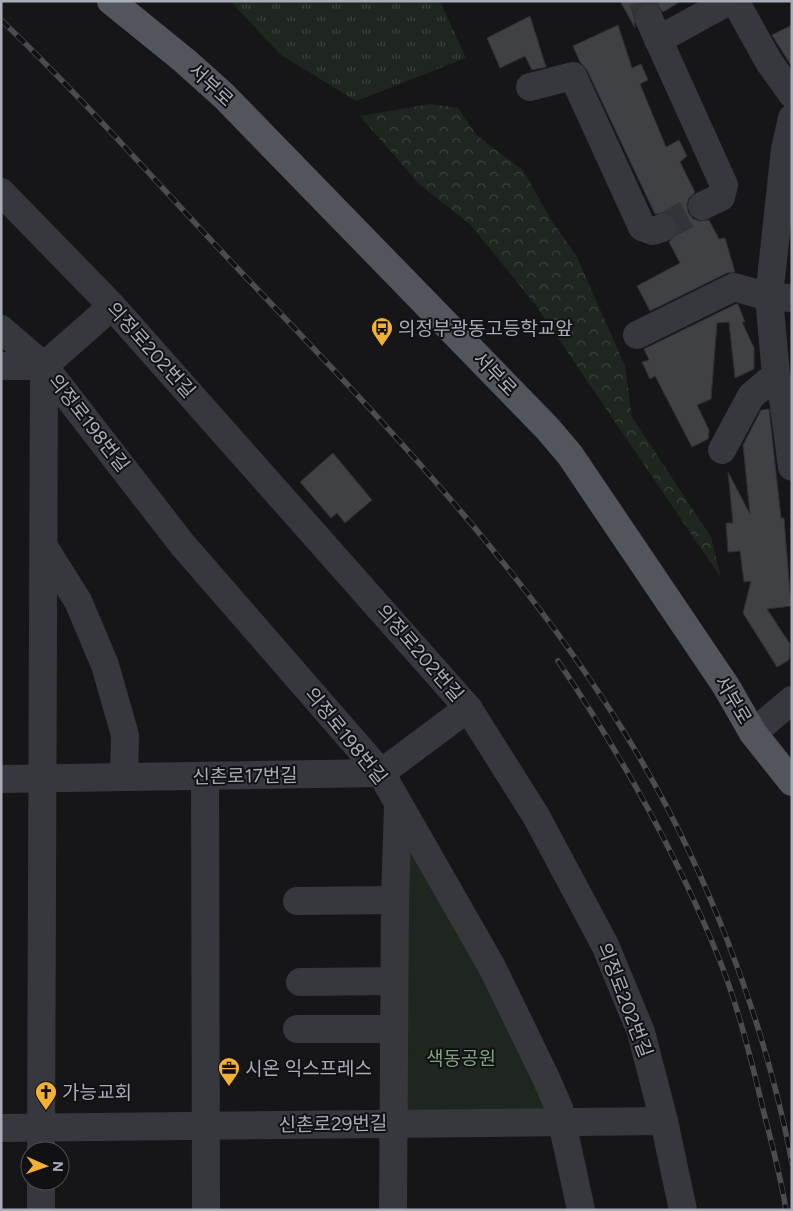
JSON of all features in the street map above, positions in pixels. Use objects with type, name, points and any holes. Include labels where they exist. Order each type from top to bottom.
[{"type":"main road","name":"서부로","points":[[111,1],[136,13],[224,96],[548,429],[570,455],[726,686],[753,733],[792,782]]},
{"type":"street","points":[[702,206],[721,197],[724,185],[654,30],[729,1]]},
{"type":"street","points":[[735,1],[769,62],[792,94]]},
{"type":"street","points":[[530,87],[573,76],[642,227],[653,231],[662,228]]},
{"type":"street","points":[[792,118],[785,149],[780,298],[784,391],[792,467]]},
{"type":"street","name":"의정로202번길","points":[[1,192],[112,306],[468,708],[536,816],[605,945],[641,1032],[664,1121],[683,1210]]},
{"type":"street","points":[[637,335],[734,286],[780,298]]},
{"type":"street","points":[[1,366],[44,366],[112,306]]},
{"type":"street","name":"의정로198번길","points":[[1,329],[44,366],[182,544],[381,773],[398,806],[492,967],[545,1076],[559,1108],[581,1210]]},
{"type":"street","points":[[41,1139],[44,366]]},
{"type":"street","points":[[722,450],[751,396],[784,391]]},
{"type":"street","points":[[44,547],[78,601],[105,665],[125,735],[124,778]]},
{"type":"street","points":[[753,733],[792,700]]},
{"type":"street","points":[[381,773],[468,708]]},
{"type":"street","name":"신촌로17번길","points":[[1,779],[381,773]]},
{"type":"street","points":[[205,776],[206,1210]]},
{"type":"street","points":[[393,1210],[395,900],[398,806]]},
{"type":"street","points":[[298,901],[395,900]]},
{"type":"street","points":[[300,982],[394,981]]},
{"type":"street","points":[[298,1029],[394,1029]]},
{"type":"street","name":"신촌로29번길","points":[[1,1128],[41,1139],[206,1126],[664,1121]]},
{"type":"street","points":[[41,1191],[41,1210]]},
{"type":"green space","points":[[230,1],[440,1],[466,58],[356,101],[281,55]]},
{"type":"green space","points":[[430,104],[458,108],[477,136],[523,170],[553,223],[576,255],[625,366],[632,417],[711,537],[721,578],[537,307],[471,225],[420,185],[360,116]]},
{"type":"green space","name":"색동공원","points":[[403,833],[516,1035],[550,1120],[401,1118]]},
{"type":"building","points":[[620,1],[681,1],[663,12],[658,6],[651,4],[642,5],[636,10],[634,17],[635,28]]},
{"type":"building","points":[[530,16],[546,67],[532,70],[525,56],[500,68],[487,38]]},
{"type":"building","points":[[618,25],[632,68],[641,64],[648,80],[640,84],[666,147],[679,140],[687,156],[680,162],[695,192],[689,198],[687,204],[688,212],[693,219],[700,221],[709,220],[719,239],[725,238],[735,272],[727,273],[650,311],[637,286],[680,263],[669,242],[677,232],[677,224],[673,217],[666,213],[655,214],[587,70],[580,62],[573,46]]},
{"type":"building","points":[[792,25],[792,67],[772,35]]},
{"type":"building","points":[[738,304],[745,322],[742,322],[754,348],[754,369],[735,378],[729,322],[717,323],[711,399],[697,405],[709,430],[708,439],[692,447],[655,376],[650,379],[642,362],[649,360],[644,349]]},
{"type":"building","points":[[769,409],[781,518],[784,518],[791,606],[767,609],[790,644],[789,660],[777,667],[743,613],[751,581],[744,582],[740,551],[728,552],[726,523],[733,523],[728,472],[750,514],[743,445],[761,410]]},
{"type":"building","points":[[333,453],[372,500],[345,523],[337,513],[331,518],[300,482]]},
{"type":"tunnel","points":[[643,1],[649,19]]},
{"type":"tunnel","points":[[662,228],[702,206]]},
{"type":"railway","points":[[1,20],[93,113],[396,437],[494,551],[541,610],[585,672],[626,735],[654,784],[681,835],[728,941],[748,996],[765,1052],[792,1163]]},
{"type":"railway","points":[[558,661],[582,697],[647,806],[686,882],[720,961],[750,1056],[782,1185],[786,1210]]},
{"type":"place","name":"의정부광동고등학교앞","points":[[382,347]]},
{"type":"place","name":"시온 익스프레스","points":[[229,1087]]},
{"type":"place","name":"가능교회","points":[[46,1111]]}]
